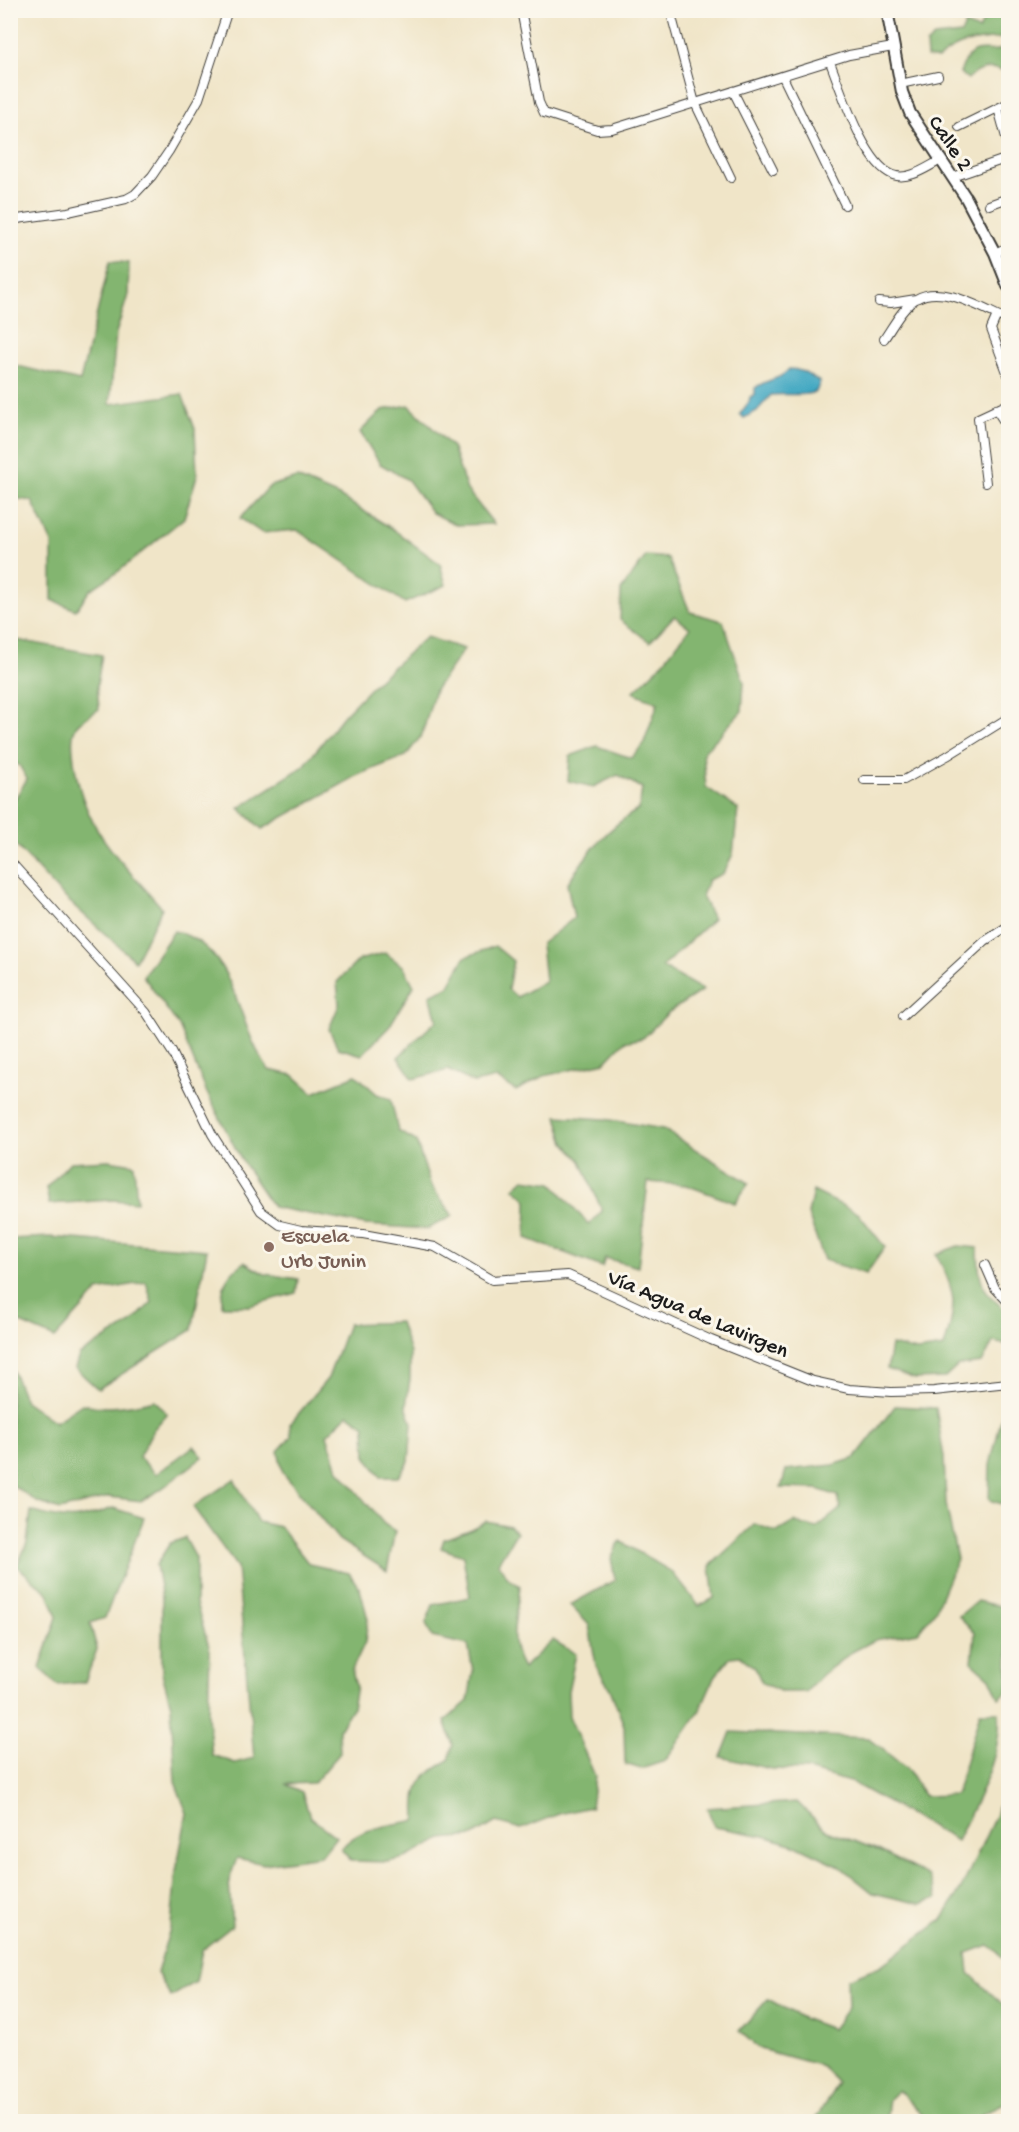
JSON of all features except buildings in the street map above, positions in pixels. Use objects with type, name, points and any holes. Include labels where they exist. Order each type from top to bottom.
[{"type":"street","points":[[10,220],[68,212],[126,199],[135,194],[152,176],[170,151],[199,99],[228,10]]},
{"type":"street","points":[[521,10],[538,102],[544,113],[597,130],[612,129],[866,51],[892,47]]},
{"type":"street","points":[[670,10],[696,103],[730,178]]},
{"type":"street","name":"Calle 2","points":[[887,10],[900,84],[910,113],[953,177],[995,253],[1008,286]]},
{"type":"street","points":[[830,62],[860,136],[873,157],[887,171],[894,176],[911,176],[941,160]]},
{"type":"street","points":[[900,84],[938,76]]},
{"type":"street","points":[[783,77],[845,205]]},
{"type":"street","points":[[733,91],[773,170]]},
{"type":"street","points":[[959,127],[1008,103]]},
{"type":"street","points":[[998,108],[1008,145]]},
{"type":"street","points":[[953,177],[1008,158]]},
{"type":"street","points":[[989,206],[1008,198]]},
{"type":"street","points":[[995,253],[1008,247]]},
{"type":"street","points":[[879,302],[891,303],[932,295],[945,296],[976,305],[1008,320]]},
{"type":"street","points":[[884,339],[902,313],[917,299]]},
{"type":"street","points":[[997,315],[991,329],[1008,375]]},
{"type":"street","points":[[986,483],[978,418],[1008,404]]},
{"type":"street","points":[[996,409],[1008,428]]},
{"type":"street","points":[[864,780],[904,780],[1008,718]]},
{"type":"street","name":"Vía Agua de Lavirgen","points":[[10,861],[146,1012],[172,1052],[212,1134],[261,1211],[280,1225],[301,1230],[363,1234],[435,1248],[492,1280],[568,1275],[711,1340],[813,1381],[849,1389],[891,1392],[934,1391],[1008,1383]]},
{"type":"street","points":[[903,1016],[985,941],[1008,926]]},
{"type":"street","points":[[985,1265],[995,1288],[1008,1302]]},
{"type":"green space","points":[[978,11],[1008,11],[1008,44],[1003,38],[977,41],[953,48],[938,59],[927,57],[926,44],[934,37],[961,34],[965,25],[979,30],[984,19]]},
{"type":"green space","points":[[1008,47],[1008,72],[987,69],[977,72],[968,79],[960,73],[965,62],[975,51],[992,51]]},
{"type":"green space","points":[[110,261],[129,263],[128,295],[116,333],[110,404],[182,394],[195,429],[197,476],[184,518],[119,571],[90,590],[76,610],[52,600],[52,543],[32,501],[13,498],[11,506],[11,371],[14,365],[80,381]]},
{"type":"green space","points":[[409,405],[452,447],[467,490],[494,524],[457,525],[432,513],[408,480],[380,464],[360,432],[382,410]]},
{"type":"green space","points":[[297,478],[339,496],[390,527],[440,564],[446,585],[405,603],[297,530],[262,533],[240,518],[270,486]]},
{"type":"green space","points":[[646,556],[668,558],[690,612],[723,621],[744,682],[742,711],[703,753],[706,787],[738,809],[733,854],[723,874],[708,880],[702,896],[713,919],[662,967],[703,990],[669,1012],[643,1038],[624,1042],[605,1062],[544,1076],[516,1091],[496,1078],[474,1083],[448,1070],[413,1079],[398,1057],[437,1020],[430,995],[448,987],[465,957],[495,946],[513,961],[508,989],[517,997],[545,981],[541,944],[574,918],[567,884],[598,842],[627,816],[639,809],[642,788],[618,775],[593,787],[568,781],[570,756],[597,746],[631,758],[643,745],[658,703],[633,692],[661,665],[690,628],[674,616],[650,642],[620,620],[621,590]]},
{"type":"green space","points":[[426,637],[464,649],[435,690],[422,735],[406,756],[360,774],[262,829],[239,808],[304,766],[344,715],[375,683]]},
{"type":"green space","points":[[11,639],[102,655],[97,685],[99,709],[77,725],[72,743],[79,785],[95,825],[117,858],[162,908],[135,961],[60,893],[11,840],[11,805],[27,779],[19,765],[11,763]]},
{"type":"green space","points":[[174,931],[195,940],[211,953],[223,970],[258,1051],[269,1070],[293,1075],[313,1093],[356,1075],[377,1094],[391,1099],[398,1131],[416,1141],[431,1186],[453,1216],[427,1229],[366,1225],[273,1207],[242,1161],[207,1093],[179,1026],[143,976]]},
{"type":"green space","points":[[385,953],[403,966],[414,986],[389,1027],[362,1055],[338,1048],[329,1029],[339,1005],[337,982],[359,960]]},
{"type":"green space","points":[[557,1116],[604,1119],[663,1129],[749,1183],[735,1203],[686,1185],[648,1182],[638,1267],[605,1258],[602,1267],[526,1238],[527,1200],[514,1188],[524,1179],[552,1183],[589,1225],[602,1211],[581,1161],[565,1143]]},
{"type":"green space","points":[[108,1160],[134,1164],[137,1202],[112,1200],[49,1204],[46,1188],[70,1162]]},
{"type":"green space","points":[[813,1191],[858,1213],[885,1247],[866,1274],[824,1260],[808,1214]]},
{"type":"green space","points":[[50,1237],[207,1250],[192,1330],[98,1389],[75,1368],[79,1355],[131,1323],[152,1302],[146,1282],[98,1291],[55,1338],[11,1319],[11,1239]]},
{"type":"green space","points":[[958,1246],[978,1248],[979,1269],[986,1291],[1008,1312],[1008,1345],[993,1342],[982,1363],[958,1366],[945,1378],[915,1379],[887,1369],[891,1345],[917,1351],[944,1347],[951,1320],[953,1299],[948,1279],[936,1254]]},
{"type":"green space","points":[[244,1262],[265,1274],[298,1279],[296,1293],[249,1306],[222,1306],[226,1281]]},
{"type":"green space","points":[[400,1322],[410,1353],[410,1379],[406,1406],[412,1423],[409,1461],[398,1477],[381,1477],[366,1456],[365,1426],[348,1414],[327,1435],[338,1469],[384,1524],[395,1531],[387,1571],[339,1540],[283,1473],[278,1451],[291,1437],[290,1424],[328,1378],[348,1324]]},
{"type":"green space","points":[[10,1364],[25,1401],[55,1422],[82,1404],[100,1407],[119,1406],[155,1400],[167,1414],[153,1430],[139,1457],[156,1474],[194,1446],[203,1457],[160,1490],[141,1501],[109,1497],[60,1510],[37,1502],[11,1484]]},
{"type":"green space","points":[[895,1406],[936,1408],[944,1457],[946,1504],[957,1559],[935,1611],[918,1632],[875,1640],[852,1652],[822,1675],[806,1692],[782,1692],[762,1683],[755,1668],[740,1656],[730,1657],[714,1678],[699,1712],[665,1761],[641,1769],[625,1764],[624,1726],[610,1689],[596,1666],[589,1625],[570,1605],[615,1580],[611,1558],[620,1541],[672,1572],[699,1606],[714,1598],[710,1566],[755,1524],[777,1532],[794,1522],[816,1528],[840,1509],[838,1496],[817,1489],[781,1488],[786,1470],[833,1465],[855,1458]]},
{"type":"green space","points":[[1004,1407],[1008,1407],[1008,1506],[989,1500],[990,1465]]},
{"type":"green space","points":[[234,1479],[258,1522],[280,1527],[309,1564],[349,1573],[360,1589],[368,1619],[365,1642],[352,1670],[356,1687],[352,1708],[339,1729],[340,1753],[314,1783],[285,1784],[302,1792],[310,1817],[336,1837],[321,1856],[264,1864],[237,1858],[229,1880],[232,1926],[202,1950],[196,1982],[171,1997],[157,1973],[171,1925],[176,1871],[187,1813],[175,1782],[171,1706],[162,1673],[162,1598],[156,1565],[170,1543],[185,1538],[196,1558],[196,1603],[210,1650],[208,1716],[212,1755],[235,1763],[254,1758],[237,1567],[193,1507]]},
{"type":"green space","points":[[113,1508],[144,1518],[105,1618],[90,1623],[97,1649],[85,1682],[57,1685],[40,1668],[57,1617],[48,1593],[17,1566],[27,1543],[31,1511],[54,1517],[81,1518]]},
{"type":"green space","points":[[486,1521],[510,1526],[517,1532],[498,1563],[509,1579],[520,1586],[514,1638],[523,1668],[553,1640],[576,1654],[568,1691],[569,1716],[595,1776],[591,1807],[559,1814],[521,1829],[496,1822],[473,1836],[442,1839],[405,1858],[387,1862],[351,1861],[341,1849],[356,1836],[375,1829],[416,1820],[416,1798],[420,1783],[449,1760],[453,1745],[445,1721],[468,1701],[473,1671],[468,1645],[432,1637],[426,1623],[433,1605],[470,1597],[463,1556],[441,1548],[444,1539]]},
{"type":"green space","points":[[977,1601],[1008,1608],[1008,1691],[999,1698],[990,1678],[972,1662],[975,1633],[959,1616]]},
{"type":"green space","points":[[980,1712],[999,1712],[997,1746],[986,1779],[957,1841],[853,1783],[808,1770],[771,1769],[721,1757],[731,1732],[869,1738],[909,1771],[924,1796],[956,1795]]},
{"type":"green space","points":[[1007,1759],[1008,1962],[989,1945],[967,1953],[969,1973],[1008,2009],[1008,2101],[974,2121],[928,2121],[898,2090],[889,2099],[886,2121],[814,2121],[838,2083],[822,2066],[760,2049],[739,2031],[768,1999],[802,2018],[832,2029],[848,2008],[847,1979],[880,1966],[942,1920],[961,1889],[996,1814]]},
{"type":"green space","points":[[797,1802],[827,1831],[878,1850],[929,1876],[937,1898],[921,1904],[873,1893],[838,1865],[798,1846],[764,1836],[715,1827],[707,1808]]},
{"type":"water","points":[[789,369],[802,372],[820,382],[816,392],[771,395],[757,411],[744,418],[740,414],[750,397],[755,394],[755,388],[786,373]]},
{"type":"place","name":"Escuela Urb Junin","points":[[269,1247]]}]
